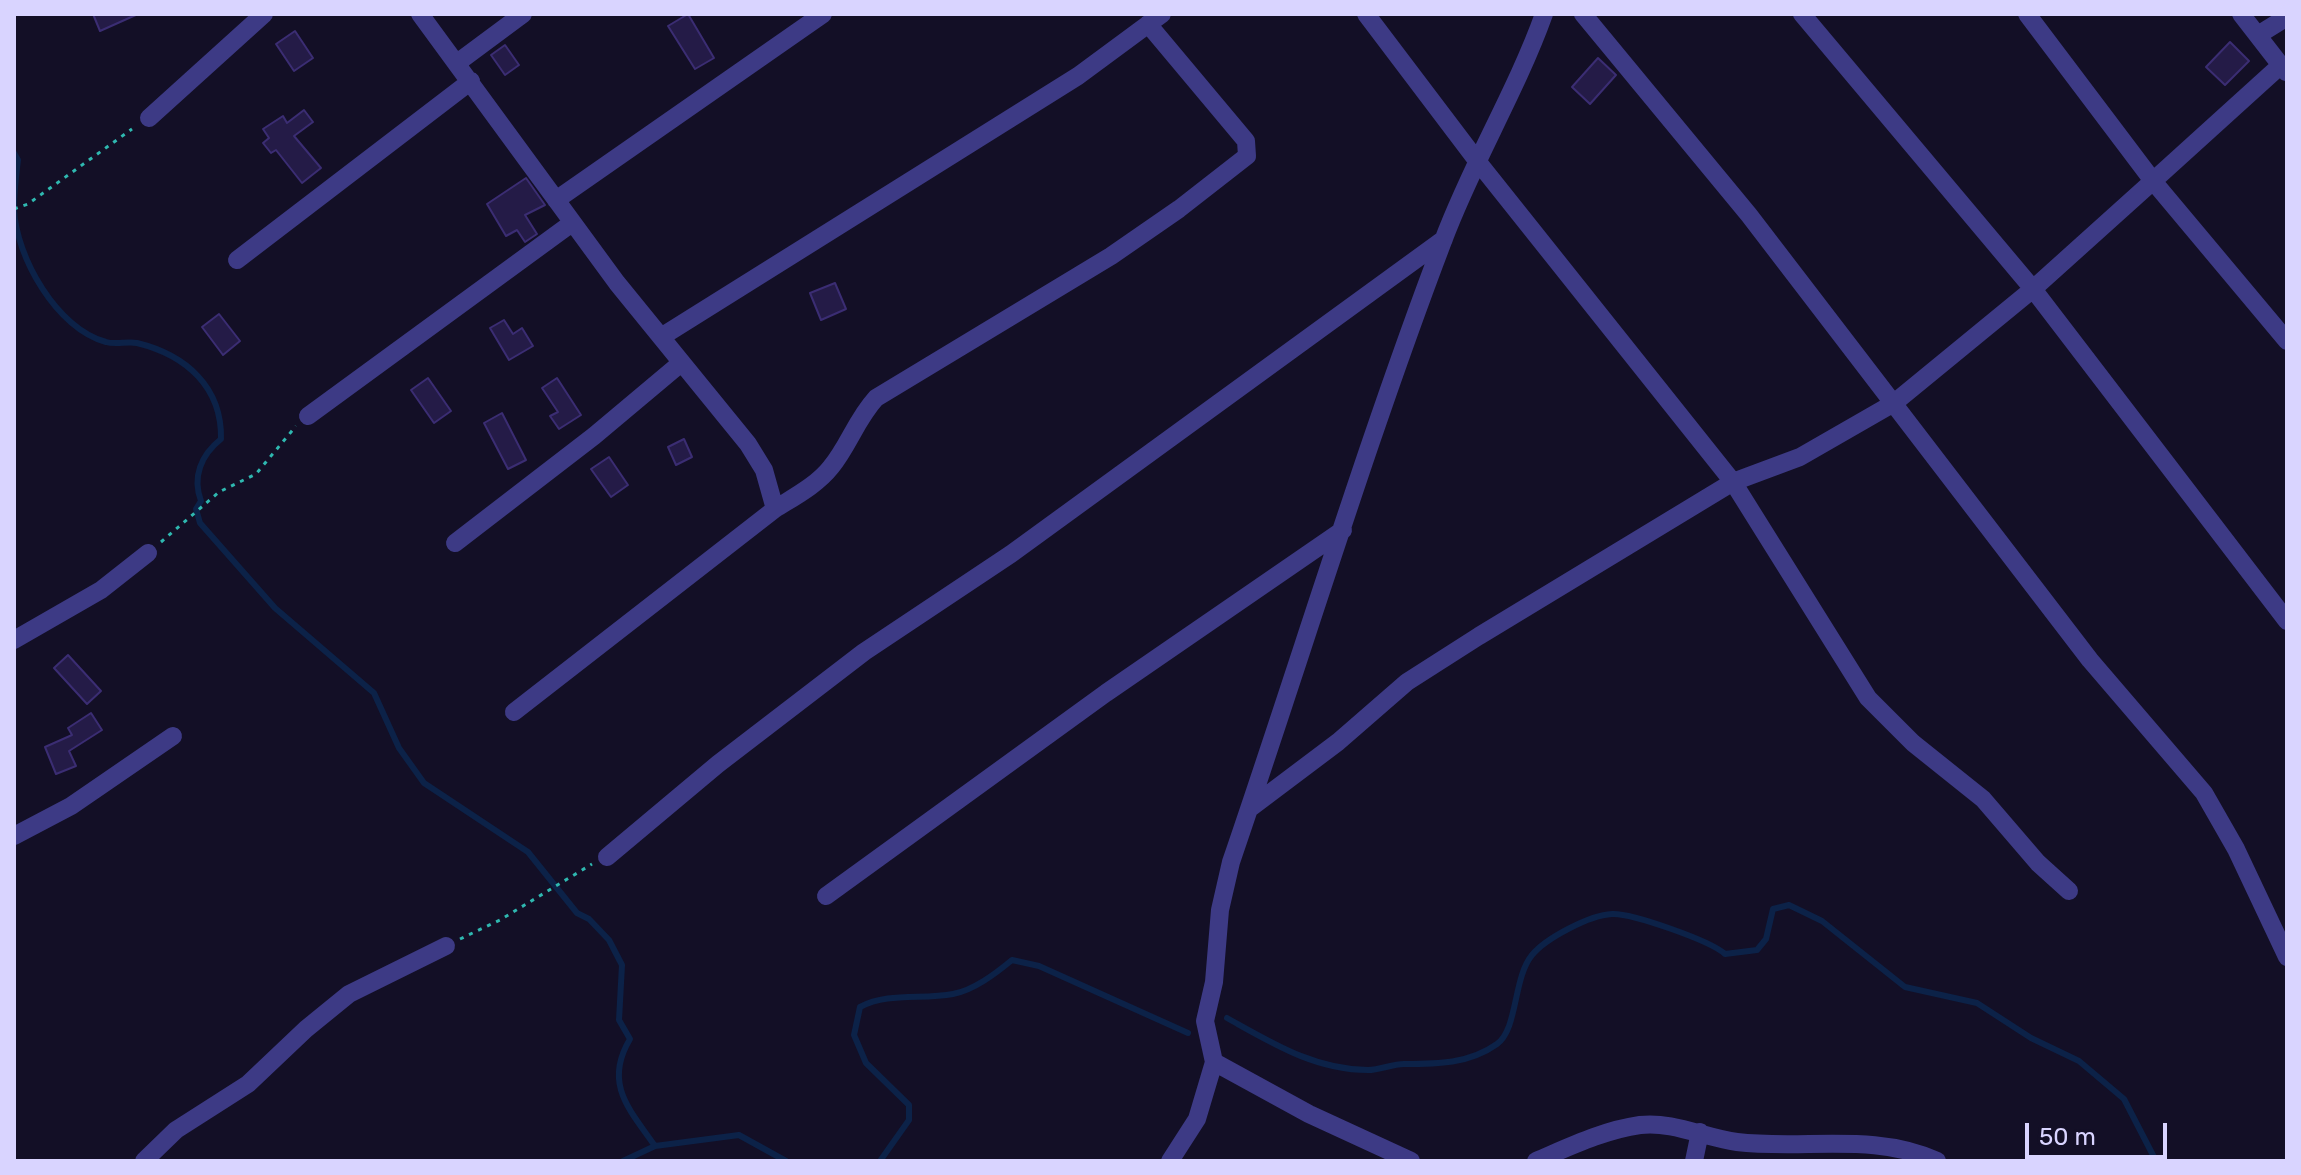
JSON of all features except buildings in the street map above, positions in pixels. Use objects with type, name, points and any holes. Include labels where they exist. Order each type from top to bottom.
[{"type":"street","points":[[149,118],[264,14]]},
{"type":"street","points":[[420,14],[572,223],[756,455],[771,487],[775,509]]},
{"type":"street","points":[[457,63],[523,14]]},
{"type":"street","points":[[556,200],[823,14]]},
{"type":"street","points":[[1366,14],[1478,162],[1733,482],[1868,698],[1913,743],[1983,799],[2047,873],[2069,891]]},
{"type":"street","points":[[1170,1161],[1197,1119],[1214,1062],[1205,1021],[1214,982],[1220,910],[1231,862],[1343,530],[1371,436],[1465,184],[1478,162],[1544,14]]},
{"type":"street","points":[[1583,14],[1749,215],[2090,660],[2204,793],[2236,849],[2287,957]]},
{"type":"street","points":[[1802,14],[2033,289],[2287,621]]},
{"type":"street","points":[[2027,14],[2153,181],[2287,341]]},
{"type":"street","points":[[1249,809],[1338,742],[1407,682],[1733,482],[1800,457],[1894,403],[2033,289],[2284,68],[2241,14]]},
{"type":"street","points":[[2258,35],[2287,17]]},
{"type":"street","points":[[514,712],[832,467],[859,417],[876,398],[1111,256],[1179,209],[1247,156],[1246,141],[1155,19],[1078,76],[661,337]]},
{"type":"street","points":[[237,260],[471,81]]},
{"type":"street","points":[[308,416],[572,223]]},
{"type":"street","points":[[607,857],[804,696],[1045,529],[1444,239]]},
{"type":"street","points":[[455,543],[594,436],[681,363]]},
{"type":"street","points":[[826,896],[1106,693],[1343,530]]},
{"type":"street","points":[[14,640],[101,590],[148,553]]},
{"type":"street","points":[[14,836],[71,806],[173,736]]},
{"type":"street","points":[[144,1161],[176,1130],[248,1084],[349,994],[446,946]]},
{"type":"street","points":[[1214,1062],[1309,1114],[1411,1161]]},
{"type":"street","points":[[1536,1161],[1600,1135],[1643,1125],[1700,1132],[1734,1142],[1891,1147],[1937,1161]]},
{"type":"street","points":[[1694,1161],[1700,1132]]},
{"type":"path","points":[[14,209],[28,204],[149,118]]},
{"type":"path","points":[[148,553],[219,492],[256,474],[308,416]]},
{"type":"path","points":[[446,946],[500,920],[575,871],[607,857]]},
{"type":"waterway","points":[[14,153],[18,160],[14,209],[22,248],[42,289],[56,307],[88,335],[110,343],[137,343],[171,356],[198,376],[208,389],[220,420],[221,439],[208,452],[200,467],[198,492],[201,501],[196,509],[200,523],[275,608],[374,693],[399,748],[424,783],[528,852],[577,913],[589,919],[609,940],[622,965],[619,1020],[630,1039],[622,1055],[619,1083],[629,1108],[655,1146]]},
{"type":"waterway","points":[[1227,1018],[1294,1053],[1349,1069],[1452,1062],[1486,1051],[1504,1037],[1521,976],[1532,955],[1547,942],[1581,923],[1603,915],[1622,915],[1688,935],[1725,954],[1757,950],[1766,939],[1773,909],[1789,905],[1822,921],[1905,987],[1977,1003],[2031,1038],[2079,1061],[2124,1099],[2156,1161]]},
{"type":"waterway","points":[[880,1161],[909,1120],[909,1105],[866,1063],[854,1035],[860,1007],[871,1002],[961,992],[984,981],[1012,960],[1039,966],[1188,1033]]},
{"type":"waterway","points":[[623,1161],[655,1146],[739,1135],[786,1161]]}]
